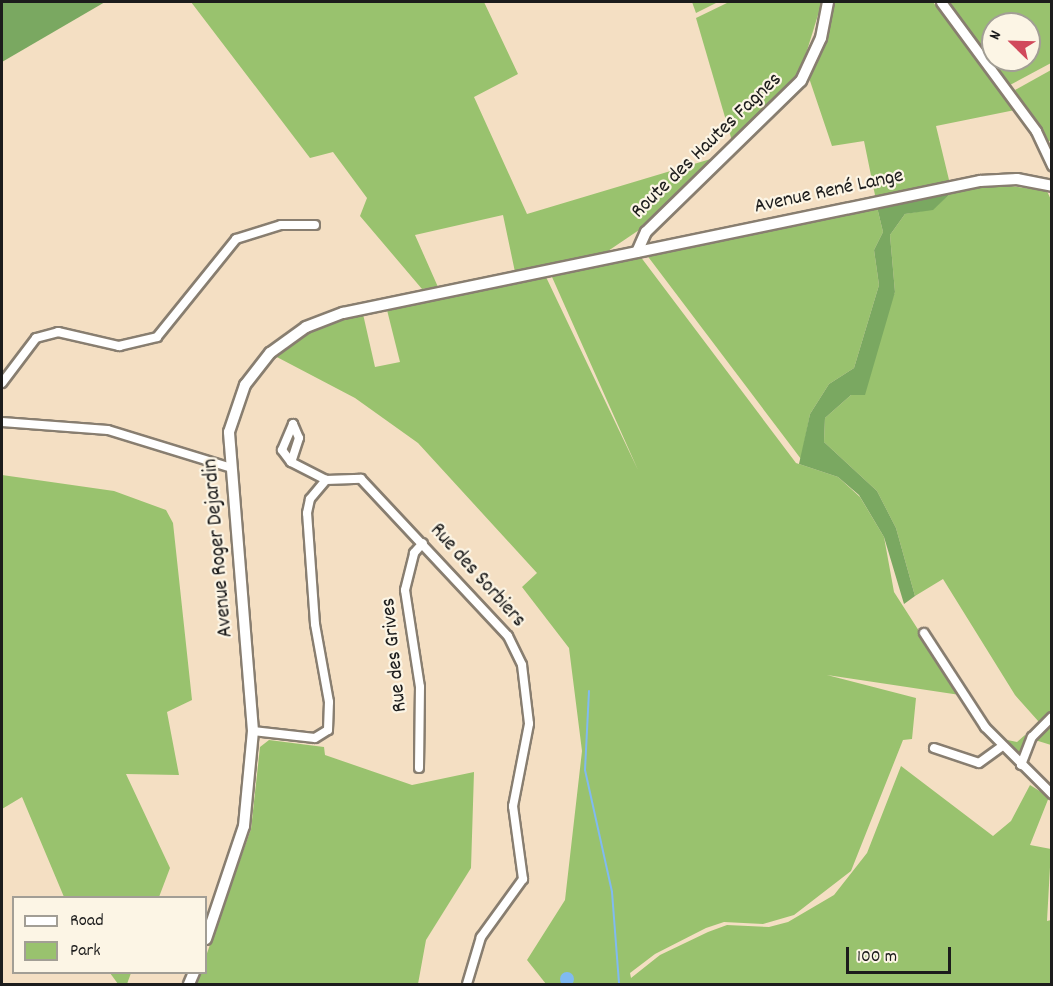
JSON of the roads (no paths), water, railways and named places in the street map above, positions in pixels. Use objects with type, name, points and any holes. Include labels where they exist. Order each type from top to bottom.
[{"type":"main road","name":"Route des Hautes Fagnes","points":[[637,252],[646,232],[801,81],[818,48],[828,2]]},
{"type":"main road","name":"Avenue René Lange","points":[[616,256],[980,181],[1009,179],[1052,186]]},
{"type":"main road","name":"Avenue Roger Dejardin","points":[[207,936],[244,826],[253,731],[228,468],[229,432],[245,385],[270,352],[306,327],[344,313],[616,256]]},
{"type":"street","points":[[941,2],[1036,131],[1052,166]]},
{"type":"street","points":[[2,383],[36,338],[58,333],[119,346],[157,337],[236,238],[281,225],[315,225]]},
{"type":"street","points":[[2,422],[108,430],[228,468]]},
{"type":"street","name":"Rue des Sorbiers","points":[[291,462],[326,480],[346,476],[367,483],[514,644],[529,706],[527,741],[513,789],[523,879],[481,937],[467,984]]},
{"type":"street","points":[[253,731],[315,738],[328,730],[330,721],[315,624],[307,513],[310,499],[326,480]]},
{"type":"street","name":"Rue des Grives","points":[[419,768],[420,687],[405,590],[414,554],[423,543]]},
{"type":"street","points":[[924,633],[974,714],[1002,746],[1052,794]]},
{"type":"street","points":[[1021,765],[1032,737],[1052,717]]},
{"type":"street","points":[[934,748],[979,763],[1002,746]]},
{"type":"water","points":[[567,972],[572,974],[574,979],[572,984],[567,986],[562,984],[560,979],[562,974]]},
{"type":"waterway","points":[[589,691],[585,770],[612,892],[619,984]]}]
